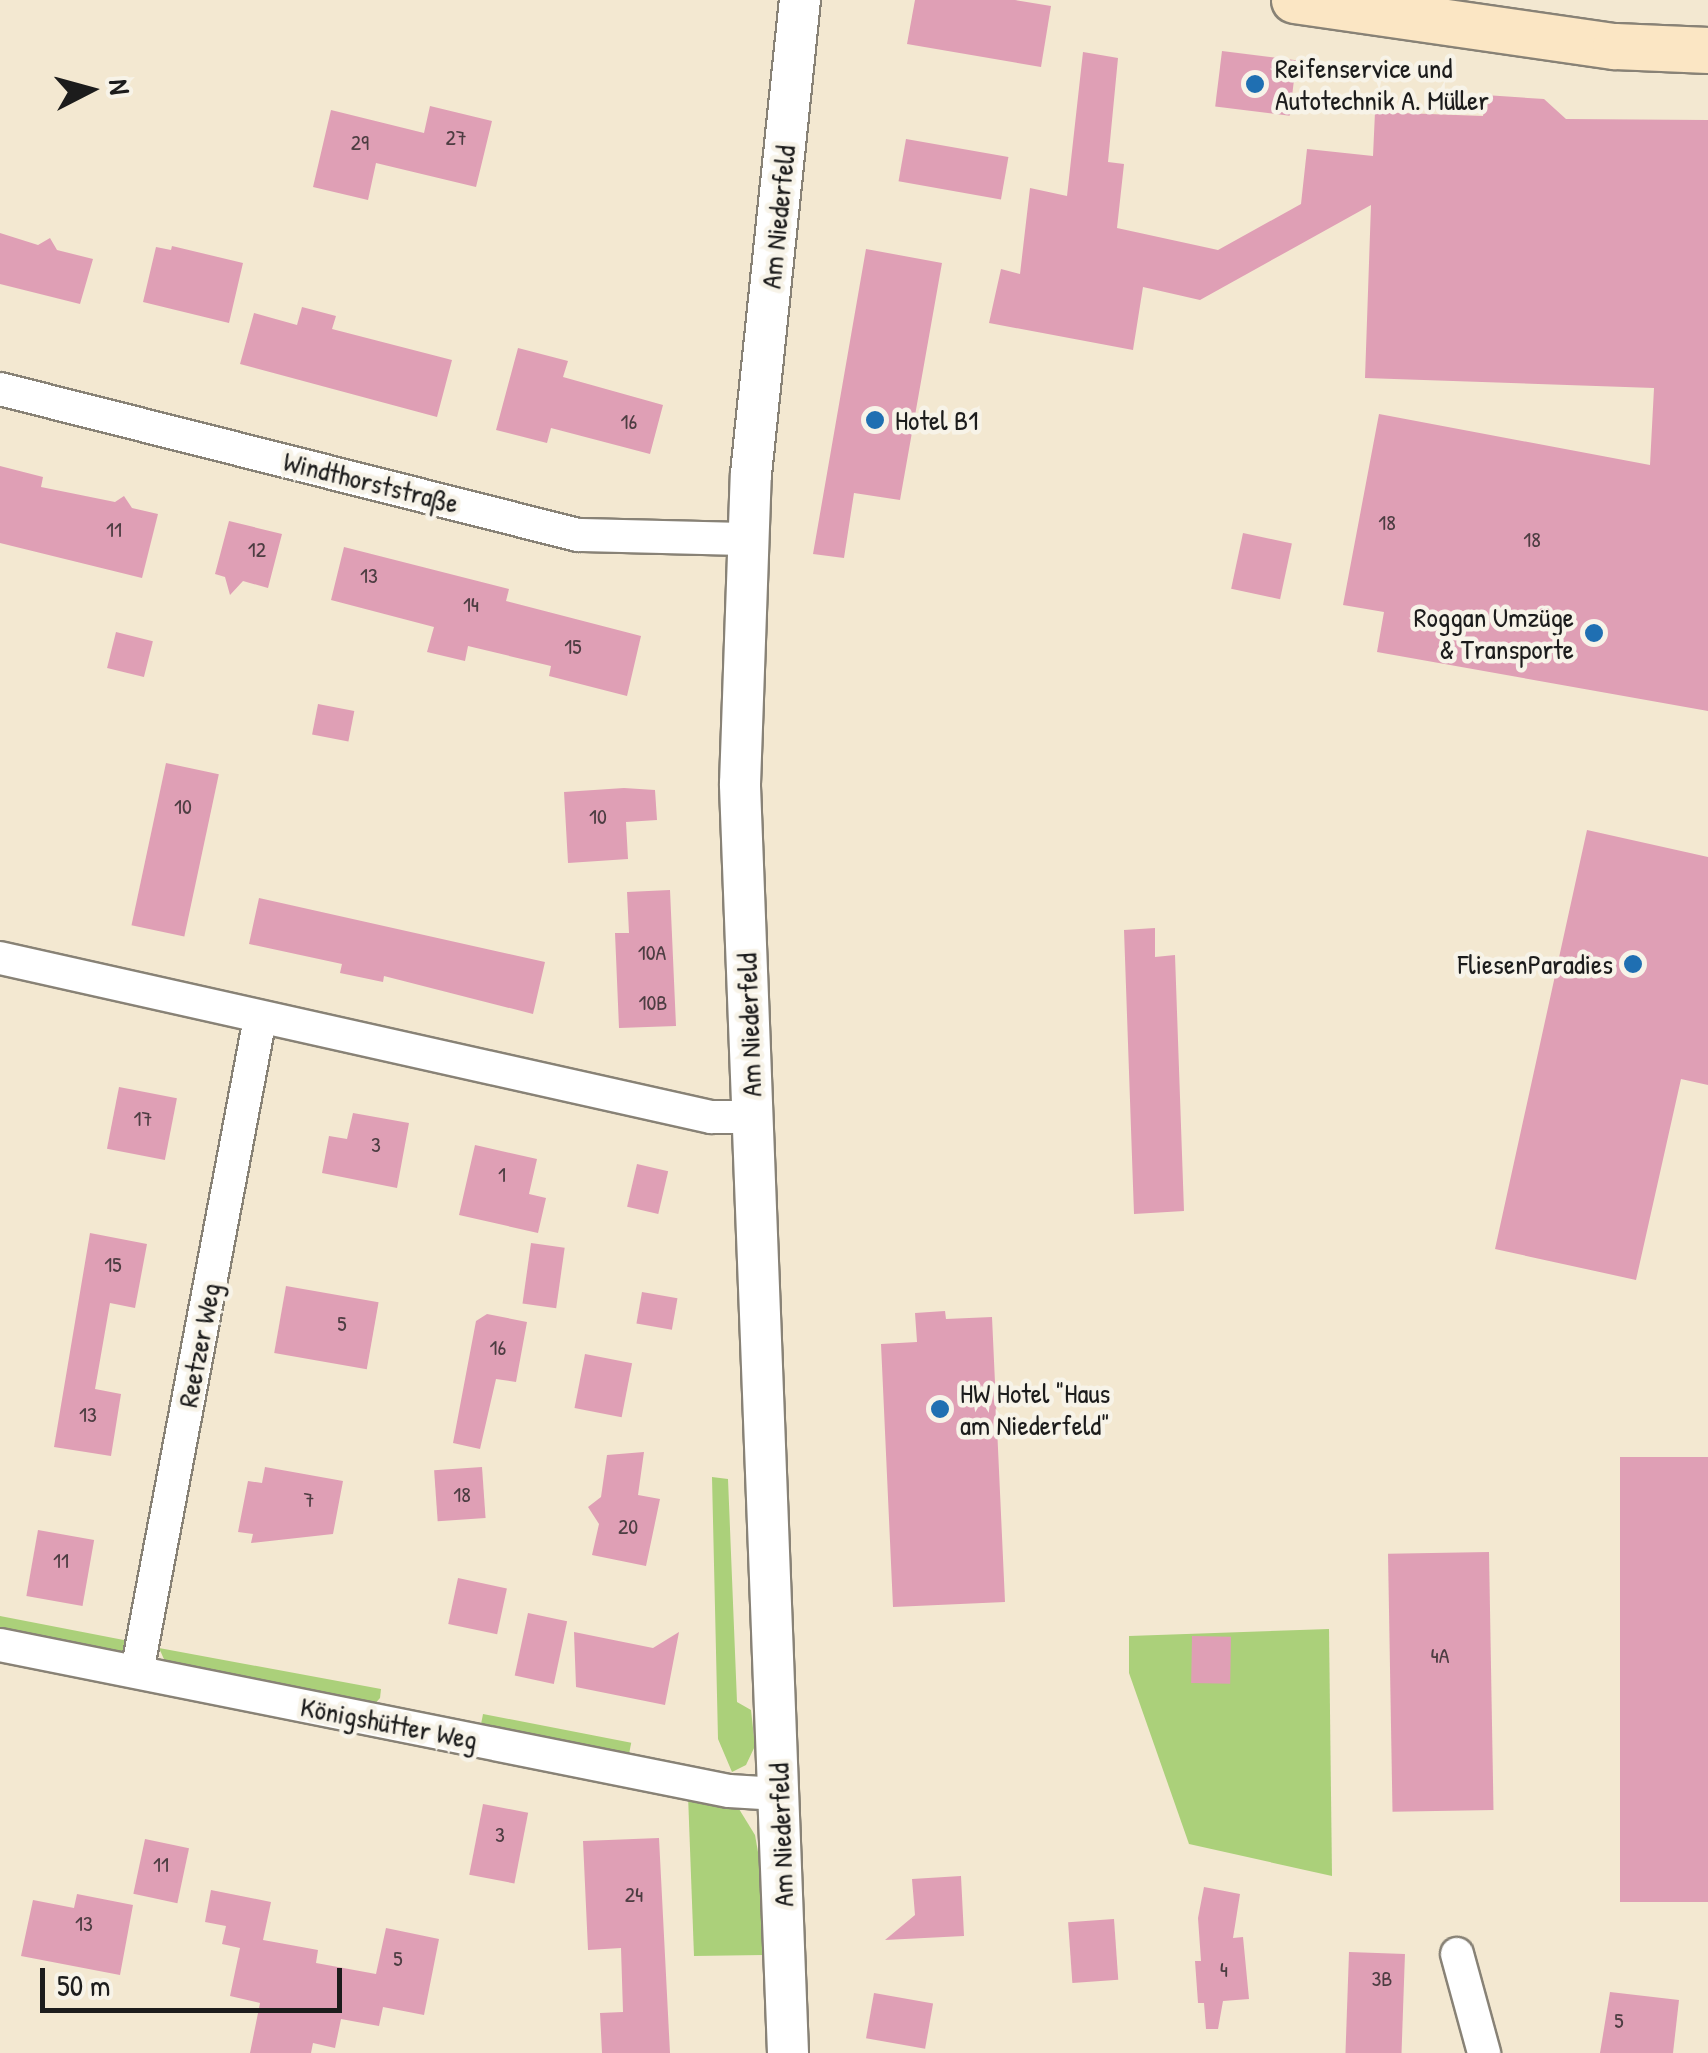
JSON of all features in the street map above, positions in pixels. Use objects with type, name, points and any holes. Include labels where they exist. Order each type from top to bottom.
[{"type":"main road","points":[[1294,0],[1615,46],[1708,50]]},
{"type":"street","name":"Am Niederfeld","points":[[788,2053],[740,784],[747,539],[800,0]]},
{"type":"street","name":"Windthorststraße","points":[[0,389],[578,535],[747,539]]},
{"type":"street","points":[[0,958],[710,1118],[753,1117]]},
{"type":"street","name":"Reetzer Weg","points":[[137,1672],[260,1018]]},
{"type":"street","name":"Königshütter Weg","points":[[0,1645],[729,1791],[779,1794]]},
{"type":"street","points":[[1458,1954],[1484,2053]]},
{"type":"green space","points":[[712,1477],[728,1479],[737,1702],[751,1710],[755,1746],[746,1765],[732,1772],[718,1739]]},
{"type":"green space","points":[[0,1616],[128,1641],[125,1656],[0,1631]]},
{"type":"green space","points":[[1329,1629],[1332,1876],[1189,1844],[1129,1673],[1129,1636]]},
{"type":"green space","points":[[159,1648],[381,1689],[380,1698],[373,1706],[167,1666]]},
{"type":"green space","points":[[483,1714],[631,1743],[628,1759],[480,1730]]},
{"type":"green space","points":[[688,1795],[739,1809],[755,1835],[761,1869],[764,1955],[694,1956]]},
{"type":"building","points":[[915,0],[1015,0],[1051,6],[1041,67],[907,44]]},
{"type":"building","points":[[1222,51],[1296,60],[1290,116],[1215,107]]},
{"type":"building","points":[[1083,52],[1118,58],[1108,162],[1124,164],[1117,228],[1218,250],[1301,204],[1307,149],[1373,156],[1375,112],[1483,116],[1485,95],[1544,99],[1566,119],[1708,120],[1708,711],[1377,652],[1384,612],[1343,605],[1379,414],[1650,465],[1654,388],[1365,378],[1371,205],[1200,300],[1143,287],[1133,350],[989,323],[1001,269],[1020,274],[1030,188],[1067,196]]},
{"type":"building","points":[[430,106],[492,121],[476,187],[376,163],[368,200],[313,187],[331,110],[424,133]]},
{"type":"building","points":[[906,139],[1008,157],[1001,199],[899,181]]},
{"type":"building","points":[[0,233],[38,245],[50,238],[57,250],[93,259],[80,304],[0,284]]},
{"type":"building","points":[[172,246],[243,263],[229,323],[143,302],[156,247],[171,250]]},
{"type":"building","name":"Hotel B1","points":[[866,249],[942,263],[900,500],[854,493],[844,558],[813,554]]},
{"type":"building","points":[[302,307],[336,316],[332,329],[452,360],[437,417],[240,364],[254,313],[297,325]]},
{"type":"building","points":[[518,348],[568,361],[563,377],[663,405],[650,454],[551,428],[547,443],[496,430]]},
{"type":"building","points":[[0,466],[43,477],[41,487],[115,502],[124,496],[132,508],[158,514],[142,578],[0,543]]},
{"type":"building","points":[[229,521],[282,534],[268,588],[243,581],[230,595],[225,577],[215,574]]},
{"type":"building","points":[[1243,533],[1292,543],[1280,599],[1231,589]]},
{"type":"building","points":[[344,547],[509,589],[506,601],[641,636],[627,696],[549,676],[551,666],[468,646],[465,661],[427,652],[434,627],[331,600]]},
{"type":"building","points":[[116,632],[153,641],[144,677],[107,668]]},
{"type":"building","points":[[318,704],[354,711],[348,741],[312,734]]},
{"type":"building","points":[[166,763],[219,774],[184,937],[131,925]]},
{"type":"building","points":[[655,790],[657,820],[626,822],[628,859],[568,863],[564,792]]},
{"type":"building","name":"FliesenParadies","points":[[1587,830],[1708,857],[1708,1085],[1681,1079],[1636,1280],[1495,1249]]},
{"type":"building","points":[[670,890],[676,1026],[619,1028],[615,933],[629,933],[627,892]]},
{"type":"building","points":[[259,898],[545,962],[533,1014],[384,976],[383,982],[340,973],[342,964],[249,944]]},
{"type":"building","points":[[1155,928],[1155,957],[1175,955],[1184,1211],[1134,1214],[1124,930]]},
{"type":"building","points":[[119,1087],[177,1098],[165,1160],[107,1149]]},
{"type":"building","points":[[353,1113],[409,1123],[397,1188],[322,1173],[329,1136],[347,1139]]},
{"type":"building","points":[[475,1145],[537,1159],[529,1194],[546,1198],[538,1233],[459,1215]]},
{"type":"building","points":[[637,1164],[668,1171],[658,1214],[627,1207]]},
{"type":"building","points":[[90,1233],[147,1244],[135,1308],[110,1303],[95,1389],[121,1394],[111,1456],[54,1447]]},
{"type":"building","points":[[531,1243],[565,1248],[556,1308],[523,1303]]},
{"type":"building","points":[[286,1286],[379,1302],[367,1369],[274,1353]]},
{"type":"building","points":[[642,1292],[677,1298],[672,1330],[636,1324]]},
{"type":"building","name":"HW Hotel \"Haus am Niederfeld\"","points":[[945,1311],[946,1319],[992,1317],[1005,1602],[893,1607],[881,1344],[917,1342],[915,1313]]},
{"type":"building","points":[[487,1314],[527,1322],[516,1382],[496,1379],[480,1449],[453,1443],[476,1321]]},
{"type":"building","points":[[585,1354],[632,1363],[622,1417],[575,1408]]},
{"type":"building","points":[[644,1452],[638,1495],[660,1499],[646,1566],[592,1555],[599,1524],[588,1507],[601,1497],[607,1455]]},
{"type":"building","points":[[1620,1457],[1708,1457],[1708,1902],[1620,1902]]},
{"type":"building","points":[[265,1467],[343,1481],[333,1534],[251,1543],[253,1534],[238,1532],[248,1481],[262,1483]]},
{"type":"building","points":[[482,1467],[486,1518],[438,1521],[434,1470]]},
{"type":"building","points":[[38,1530],[94,1540],[82,1606],[26,1596]]},
{"type":"building","points":[[1489,1552],[1494,1810],[1393,1812],[1388,1554]]},
{"type":"building","points":[[458,1578],[507,1588],[497,1634],[448,1624]]},
{"type":"building","points":[[528,1613],[567,1621],[554,1684],[515,1676]]},
{"type":"building","points":[[574,1632],[653,1648],[679,1632],[665,1705],[576,1687]]},
{"type":"building","points":[[1192,1636],[1231,1637],[1230,1684],[1191,1683]]},
{"type":"building","points":[[483,1804],[528,1813],[514,1883],[469,1875]]},
{"type":"building","points":[[659,1838],[670,2053],[602,2053],[600,2013],[623,2012],[621,1948],[588,1950],[583,1841]]},
{"type":"building","points":[[145,1839],[189,1848],[177,1903],[133,1894]]},
{"type":"building","points":[[961,1876],[964,1936],[885,1940],[915,1915],[912,1879]]},
{"type":"building","points":[[1204,1887],[1240,1894],[1233,1938],[1243,1937],[1249,1999],[1223,2001],[1218,2029],[1206,2029],[1204,2003],[1198,2003],[1195,1961],[1201,1961],[1198,1918]]},
{"type":"building","points":[[211,1890],[271,1902],[263,1940],[318,1950],[316,1963],[376,1974],[386,1928],[439,1939],[424,2015],[383,2007],[379,2026],[341,2019],[335,2048],[313,2043],[311,2053],[250,2053],[260,2003],[230,1996],[240,1948],[222,1944],[226,1926],[205,1922]]},
{"type":"building","points":[[77,1894],[133,1905],[120,1975],[21,1956],[33,1900],[74,1908]]},
{"type":"building","points":[[1114,1919],[1118,1980],[1072,1983],[1068,1922]]},
{"type":"building","points":[[1349,1952],[1405,1954],[1402,2053],[1345,2053]]},
{"type":"building","points":[[1610,1992],[1679,2000],[1673,2053],[1600,2053]]},
{"type":"building","points":[[874,1993],[933,2003],[925,2049],[866,2038]]},
{"type":"place","name":"Reifenservice und Autotechnik A. Müller","points":[[1255,84]]},
{"type":"place","name":"Hotel B1","points":[[875,420]]},
{"type":"place","name":"Roggan Umzüge & Transporte","points":[[1594,633]]},
{"type":"place","name":"FliesenParadies","points":[[1633,964]]},
{"type":"place","name":"HW Hotel \"Haus am Niederfeld\"","points":[[940,1409]]}]
